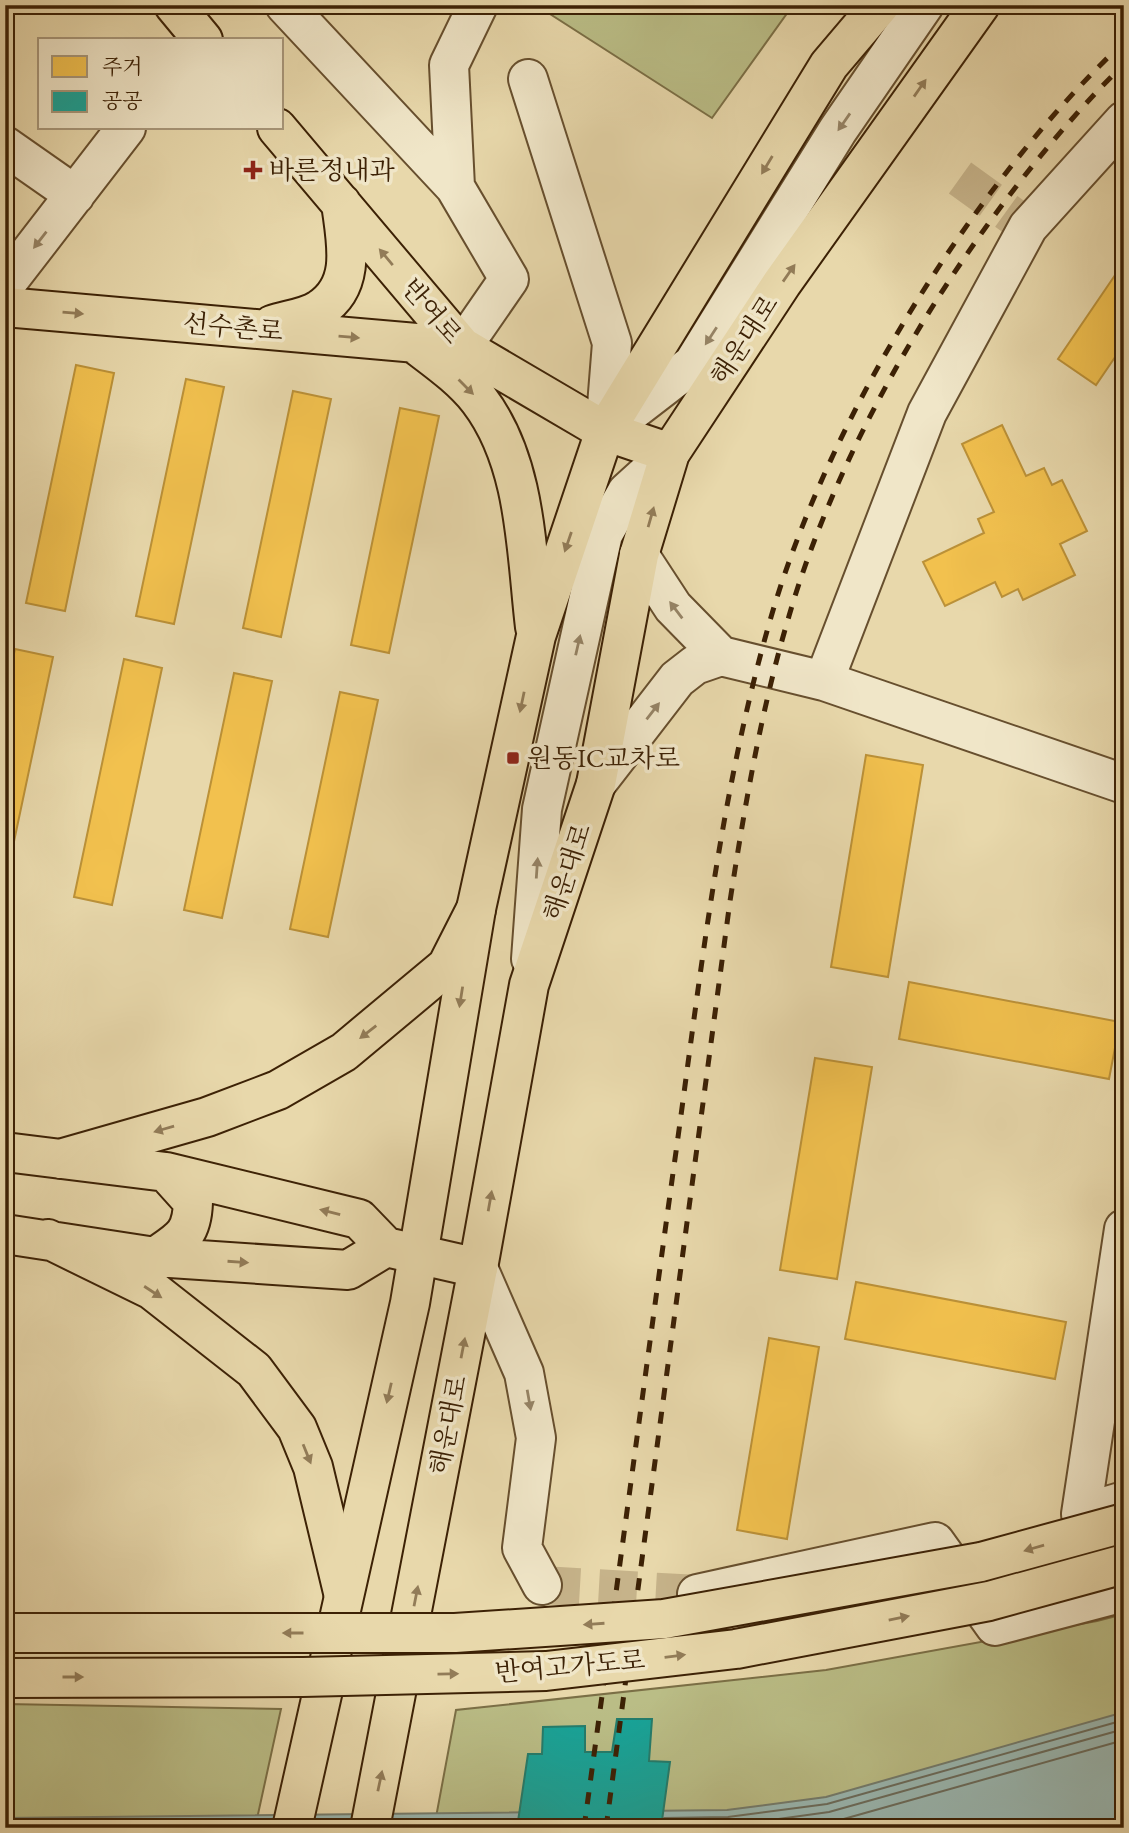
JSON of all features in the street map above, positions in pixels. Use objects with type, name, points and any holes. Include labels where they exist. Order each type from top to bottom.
[{"type":"main road","points":[[174,5],[198,38]]},
{"type":"main road","points":[[292,1828],[343,1592],[402,1251],[536,636],[606,431],[829,65],[880,5]]},
{"type":"main road","name":"해운대로","points":[[370,1828],[478,1268],[529,985],[596,784],[639,555],[670,453],[782,283],[980,5]]},
{"type":"main road","name":"반여로","points":[[279,130],[461,347],[606,431],[670,453]]},
{"type":"main road","points":[[257,329],[318,310],[342,289],[348,257],[341,204]]},
{"type":"main road","name":"선수촌로","points":[[5,307],[461,347]]},
{"type":"main road","points":[[414,343],[479,400],[499,437],[518,485],[536,636]]},
{"type":"main road","points":[[60,1159],[230,1108],[278,1090],[344,1052],[447,965],[476,909]]},
{"type":"main road","points":[[5,1152],[166,1172],[359,1219],[402,1251],[478,1268]]},
{"type":"main road","points":[[155,1257],[185,1236],[192,1222],[193,1202],[166,1172]]},
{"type":"main road","points":[[5,1234],[155,1257],[348,1270],[402,1251]]},
{"type":"main road","points":[[48,1239],[152,1290],[254,1370],[297,1428],[313,1467],[343,1592]]},
{"type":"main road","name":"반여고가도로","points":[[5,1633],[455,1633],[664,1619],[981,1562],[1124,1523]]},
{"type":"main road","name":"반여고가도로","points":[[5,1678],[289,1677],[546,1671],[750,1646],[989,1601],[1124,1564]]},
{"type":"street","points":[[285,5],[455,187],[509,279],[461,347]]},
{"type":"street","points":[[455,187],[449,65],[478,5]]},
{"type":"street","points":[[606,431],[693,365],[838,130],[924,5]]},
{"type":"street","points":[[528,79],[612,343],[606,431]]},
{"type":"street","points":[[824,681],[927,413],[1028,227],[1124,121]]},
{"type":"street","points":[[5,285],[124,130]]},
{"type":"street","points":[[5,146],[75,195]]},
{"type":"street","points":[[529,985],[542,809],[603,534],[627,492],[670,453]]},
{"type":"street","points":[[639,555],[673,607],[721,656],[824,681],[1124,784]]},
{"type":"street","points":[[596,784],[677,680],[695,665],[721,656]]},
{"type":"street","points":[[697,1594],[935,1542],[995,1626],[1114,1594],[1081,1514],[1124,1229]]},
{"type":"street","points":[[478,1268],[524,1373],[536,1438],[522,1548],[542,1585]]},
{"type":"street","points":[[1081,1514],[1124,1501]]},
{"type":"green space","points":[[536,5],[793,5],[712,118]]},
{"type":"green space","points":[[1124,1614],[1124,1828],[434,1828],[456,1710],[826,1670]]},
{"type":"green space","points":[[5,1704],[281,1709],[255,1828],[5,1828]]},
{"type":"water","points":[[1124,1712],[1124,1828],[5,1828],[5,1818],[727,1810],[826,1797]]},
{"type":"building: 주거","points":[[1124,262],[1124,344],[1096,385],[1058,359]]},
{"type":"building: 주거","points":[[76,365],[114,373],[65,611],[26,603]]},
{"type":"building: 주거","points":[[186,379],[224,387],[174,624],[136,616]]},
{"type":"building: 주거","points":[[293,391],[331,399],[281,637],[243,628]]},
{"type":"building: 주거","points":[[400,408],[439,416],[389,653],[351,645]]},
{"type":"building: 주거","points":[[1002,425],[1026,476],[1044,468],[1052,485],[1062,480],[1087,531],[1060,544],[1075,575],[1023,600],[1018,589],[1002,597],[995,582],[945,606],[923,562],[984,533],[978,519],[994,512],[962,444]]},
{"type":"building: 주거","points":[[15,649],[53,657],[5,884],[5,694]]},
{"type":"building: 주거","points":[[124,659],[162,668],[112,905],[74,897]]},
{"type":"building: 주거","points":[[234,673],[272,681],[222,918],[184,910]]},
{"type":"building: 주거","points":[[340,692],[378,700],[328,937],[290,929]]},
{"type":"building: 주거","points":[[866,755],[923,765],[888,977],[831,967]]},
{"type":"building: 주거","points":[[909,982],[1120,1022],[1109,1079],[899,1039]]},
{"type":"building: 주거","points":[[815,1058],[872,1067],[837,1279],[780,1270]]},
{"type":"building: 주거","points":[[856,1282],[1066,1322],[1055,1379],[845,1339]]},
{"type":"building: 주거","points":[[769,1338],[819,1347],[787,1539],[737,1530]]},
{"type":"building: 공공","points":[[617,1719],[652,1719],[649,1761],[670,1762],[661,1828],[517,1828],[528,1754],[542,1754],[543,1727],[585,1726],[585,1752],[612,1752]]},
{"type":"tunnel","points":[[960,178],[1028,227]]},
{"type":"tunnel","points":[[542,1585],[697,1594]]},
{"type":"railway","points":[[584,1828],[713,888],[739,746],[774,607],[800,532],[833,455],[915,304],[963,231],[1014,162],[1068,99],[1124,42]]},
{"type":"railway","points":[[606,1828],[730,901],[762,722],[789,616],[814,543],[845,468],[882,394],[924,320],[1019,183],[1071,120],[1124,64]]},
{"type":"place","name":"바른정내과","points":[[253,170]]},
{"type":"place","name":"원동IC교차로","points":[[513,758]]}]
